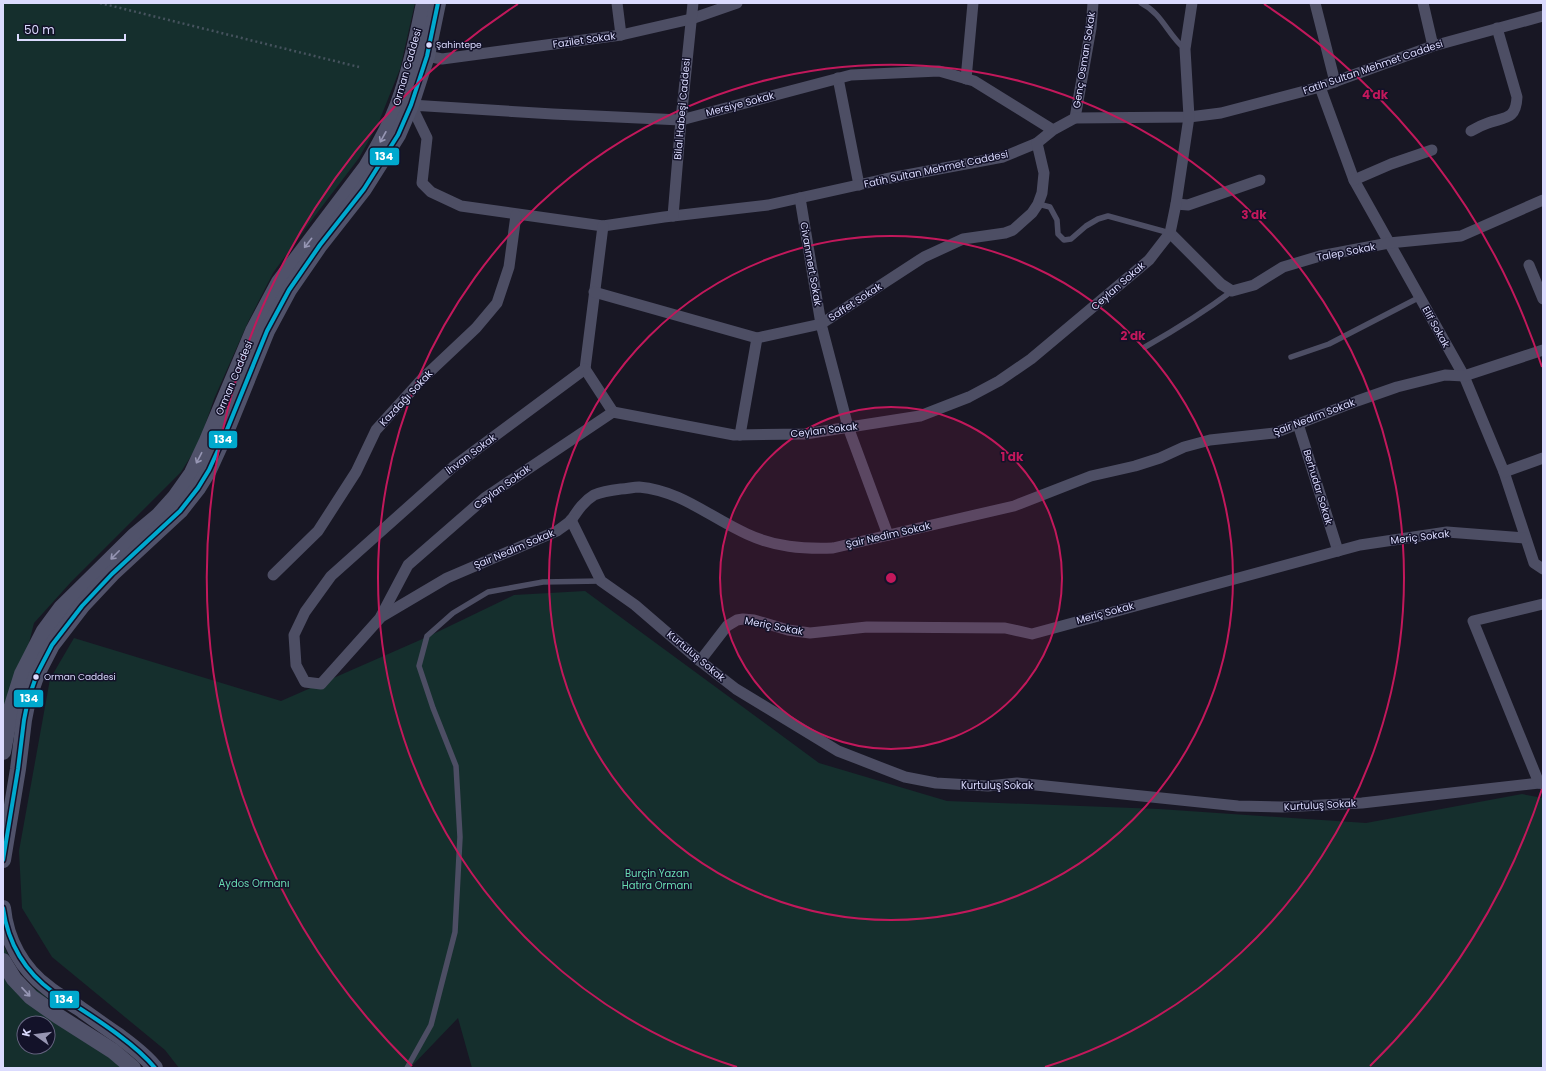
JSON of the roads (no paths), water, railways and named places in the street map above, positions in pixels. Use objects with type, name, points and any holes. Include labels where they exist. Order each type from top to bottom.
[{"type":"street","name":"Orman Caddesi","points":[[420,55],[424,3]]},
{"type":"street","name":"Orman Caddesi","points":[[3,860],[24,720],[28,700],[37,674],[52,645],[82,606],[112,574],[180,511],[198,488],[209,470],[267,331],[289,290],[320,245],[364,189],[398,135],[405,103],[438,3]]},
{"type":"street","points":[[617,3],[621,35]]},
{"type":"street","name":"Bilal Habeşi Caddesi","points":[[673,216],[693,3]]},
{"type":"street","name":"Fazilet Sokak","points":[[420,55],[442,59],[621,35],[691,19],[738,3]]},
{"type":"street","points":[[966,79],[973,3]]},
{"type":"street","name":"Genç Osman Sokak","points":[[1075,118],[1091,28],[1093,3]]},
{"type":"street","name":"Ceylan Sokak","points":[[381,617],[408,565],[486,497],[613,412],[734,435],[805,434],[920,416],[969,397],[999,381],[1031,359],[1149,260],[1170,233],[1176,204],[1189,117],[1185,49],[1192,3]]},
{"type":"street","points":[[1315,3],[1335,82]]},
{"type":"street","points":[[1423,3],[1433,46]]},
{"type":"street","name":"Fatih Sultan Mehmet Caddesi","points":[[405,103],[427,138],[422,183],[431,192],[461,206],[516,215],[603,226],[768,205],[859,185],[1003,157],[1037,143],[1053,130],[1075,118],[1189,117],[1221,113],[1320,87],[1433,46],[1543,16]]},
{"type":"street","points":[[1471,131],[1486,123],[1510,116],[1516,109],[1517,97],[1497,28]]},
{"type":"street","name":"Mersiye Sokak","points":[[405,103],[553,114],[681,120],[852,75],[939,71],[974,81],[1053,130]]},
{"type":"street","points":[[838,78],[859,185]]},
{"type":"street","name":"Elif Sokak","points":[[1320,87],[1354,180],[1464,376],[1504,472],[1534,563],[1543,569]]},
{"type":"street","name":"Orman Caddesi","points":[[3,752],[11,709],[22,674],[44,631],[61,608],[134,536],[158,516],[175,497],[188,479],[206,443],[253,331],[279,282],[366,167],[386,131],[405,103]]},
{"type":"street","name":"Saffet Sokak","points":[[594,292],[757,338],[821,324],[924,257],[963,239],[1005,233],[1013,230],[1024,222],[1038,204],[1042,193],[1044,173],[1037,143]]},
{"type":"street","points":[[1354,180],[1391,164],[1432,150]]},
{"type":"street","points":[[1176,204],[1188,205],[1260,180]]},
{"type":"street","name":"Civanmert Sokak","points":[[800,198],[821,324],[848,427],[888,534]]},
{"type":"street","name":"Talep Sokak","points":[[1232,291],[1254,285],[1283,267],[1339,252],[1389,243],[1461,236],[1543,200]]},
{"type":"street","name":"Kazdağı Sokak","points":[[274,575],[318,531],[356,472],[376,430],[423,378],[476,328],[497,302],[509,267],[516,215]]},
{"type":"street","points":[[603,226],[585,370],[613,412]]},
{"type":"street","points":[[1170,233],[1221,284],[1232,291]]},
{"type":"street","points":[[1529,265],[1543,299]]},
{"type":"street","points":[[740,435],[757,338]]},
{"type":"street","name":"Şair Nedim Sokak","points":[[296,665],[305,682],[321,684],[381,617],[447,578],[558,531],[571,520],[578,508],[594,495],[638,487],[668,493],[683,499],[747,534],[779,545],[806,549],[833,548],[888,534],[1014,506],[1091,476],[1135,466],[1160,458],[1184,447],[1210,440],[1275,433],[1357,401],[1398,387],[1445,375],[1464,376],[1543,350]]},
{"type":"street","name":"İhvan Sokak","points":[[296,665],[294,635],[305,612],[331,576],[453,467],[585,370]]},
{"type":"street","name":"Berhudar Sokak","points":[[1298,424],[1338,551]]},
{"type":"street","points":[[1504,472],[1543,458]]},
{"type":"street","name":"Kurtuluş Sokak","points":[[571,520],[601,581],[635,605],[700,661],[736,689],[838,751],[905,777],[936,783],[988,786],[1017,783],[1238,806],[1282,807],[1362,803],[1541,783]]},
{"type":"street","name":"Meriç Sokak","points":[[700,661],[727,626],[737,620],[754,620],[788,630],[810,633],[867,627],[1005,628],[1032,634],[1360,545],[1447,532],[1525,538]]},
{"type":"street","points":[[1541,783],[1473,621],[1543,604]]},
{"type":"street","points":[[3,908],[4,918],[12,944],[25,966],[47,988],[80,1008],[132,1045],[145,1056],[155,1068]]},
{"type":"street","points":[[3,961],[14,979],[31,997],[113,1051],[133,1068]]},
{"type":"lane","points":[[1141,3],[1153,10],[1159,16],[1172,36],[1185,49]]},
{"type":"lane","points":[[1038,204],[1050,207],[1057,220],[1058,234],[1064,240],[1071,239],[1086,226],[1098,219],[1108,216],[1170,233]]},
{"type":"lane","points":[[1145,347],[1176,330],[1232,291]]},
{"type":"lane","points":[[1291,358],[1330,344],[1420,298]]},
{"type":"lane","points":[[407,1068],[431,1025],[456,932],[460,837],[456,766],[433,708],[419,666],[427,636],[453,613],[488,592],[543,582],[601,581]]},
{"type":"place","name":"Şahintepe","points":[[429,45]]},
{"type":"place","name":"Orman Caddesi","points":[[36,677]]},
{"type":"park label","name":"Burçin Yazan Hatıra Ormanı","points":[[657,878]]},
{"type":"park label","name":"Aydos Ormanı","points":[[254,883]]}]
